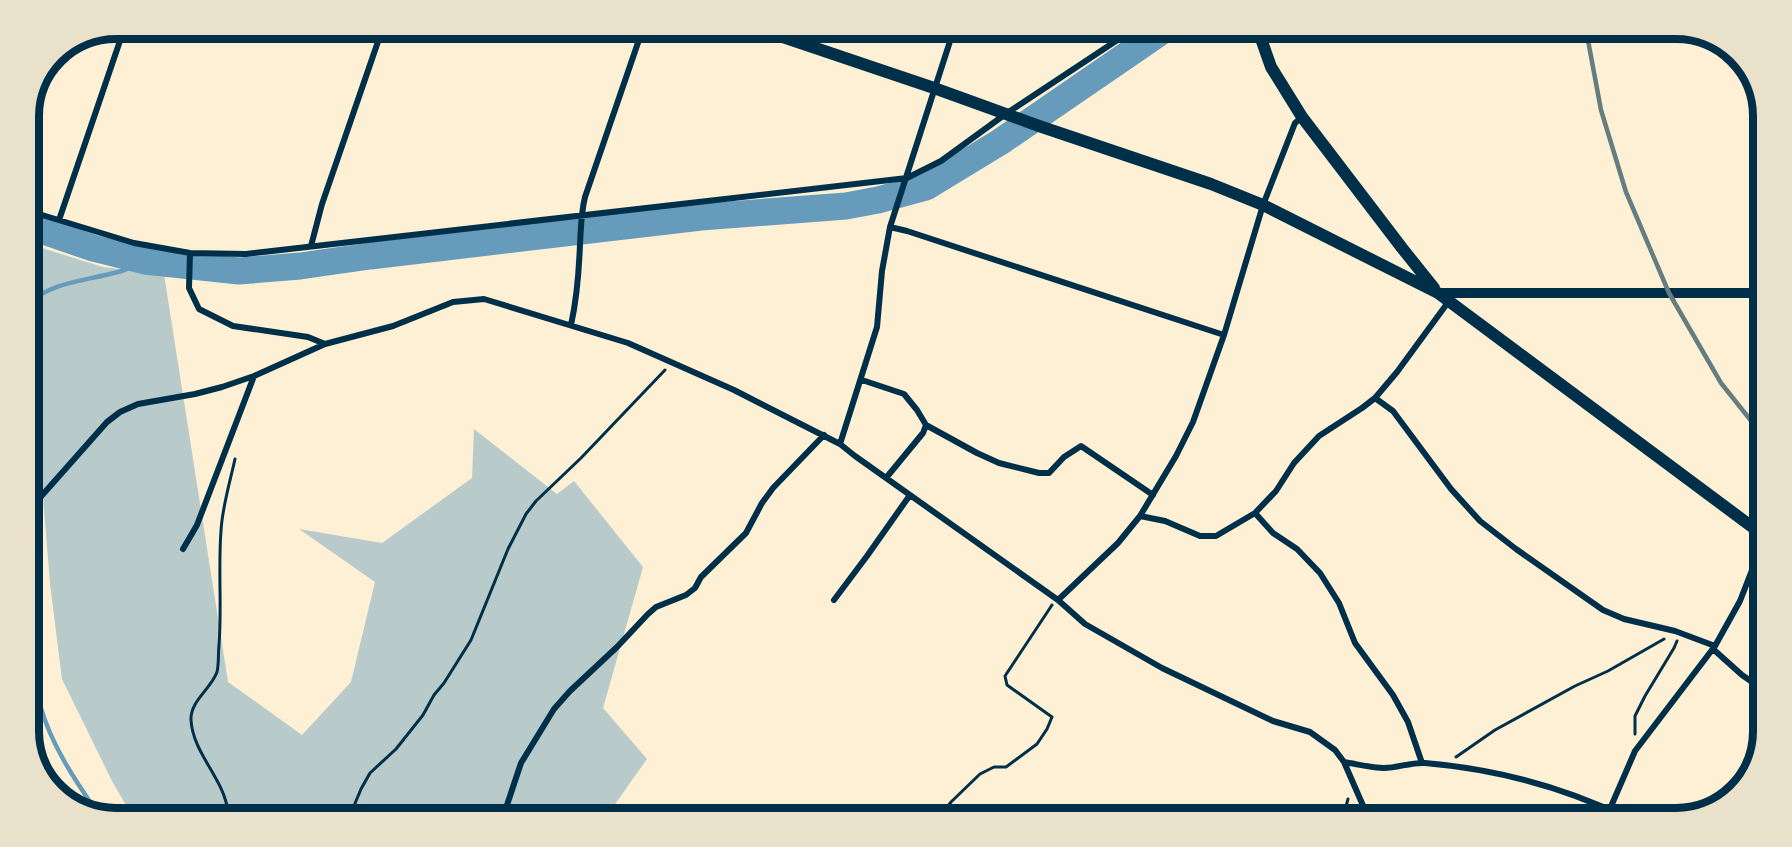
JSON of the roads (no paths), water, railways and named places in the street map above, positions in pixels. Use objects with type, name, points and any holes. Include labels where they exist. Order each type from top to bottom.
[{"type":"main road","points":[[789,39],[1211,184],[1263,205],[1438,293],[1753,528]]},
{"type":"main road","points":[[1261,39],[1272,67],[1302,117],[1438,293]]},
{"type":"main road","points":[[1438,293],[1753,293]]},
{"type":"street","points":[[59,220],[120,39]]},
{"type":"street","points":[[312,246],[322,204],[379,39]]},
{"type":"street","points":[[571,325],[575,308],[581,220],[585,197],[639,39]]},
{"type":"street","points":[[840,444],[877,327],[882,271],[890,227],[951,39]]},
{"type":"street","points":[[39,214],[134,243],[190,254],[246,254],[581,220],[907,178],[941,161],[1119,39]]},
{"type":"street","points":[[1057,600],[1118,543],[1140,516],[1176,456],[1192,422],[1224,335],[1263,205],[1295,123],[1302,117]]},
{"type":"street","points":[[890,227],[1224,335]]},
{"type":"street","points":[[190,254],[189,288],[199,309],[233,326],[308,337],[325,344]]},
{"type":"street","points":[[39,498],[99,429],[120,412],[138,404],[222,387],[254,376],[325,344],[393,326],[453,302],[484,299],[628,343],[673,362],[840,444],[1057,600],[1085,624],[1162,668],[1273,721],[1310,732],[1335,750],[1344,762],[1364,808]]},
{"type":"street","points":[[1140,516],[1165,521],[1200,536],[1216,536],[1255,513],[1276,491],[1294,463],[1319,436],[1375,398],[1449,301]]},
{"type":"street","points":[[183,549],[198,525],[254,376]]},
{"type":"street","points":[[862,380],[904,394],[926,425],[999,463],[1048,473],[1064,457],[1081,446],[1153,495]]},
{"type":"street","points":[[1375,398],[1393,411],[1451,489],[1480,520],[1516,549],[1603,610],[1624,619],[1677,632],[1714,648],[1753,683]]},
{"type":"street","points":[[886,478],[923,433],[926,425]]},
{"type":"street","points":[[506,808],[521,763],[554,709],[656,607],[686,595],[695,588],[701,577],[746,532],[772,488],[824,435]]},
{"type":"street","points":[[834,600],[910,495]]},
{"type":"street","points":[[1255,513],[1273,533],[1297,549],[1320,573],[1339,603],[1355,643],[1393,695],[1408,722],[1422,763]]},
{"type":"street","points":[[1611,808],[1635,751],[1714,648],[1740,601],[1753,567]]},
{"type":"street","points":[[1344,762],[1383,768],[1422,763],[1488,771],[1540,785],[1604,808]]},
{"type":"waterway","points":[[39,229],[93,248],[145,261],[239,271],[300,266],[701,217],[846,206],[926,187],[1000,142],[1150,39]]},
{"type":"waterway","points":[[39,296],[59,286],[118,272],[145,261]]},
{"type":"waterway","points":[[39,701],[50,734],[92,804]]},
{"type":"railway","points":[[1588,39],[1601,110],[1626,192],[1669,293],[1721,383],[1753,423]]}]
